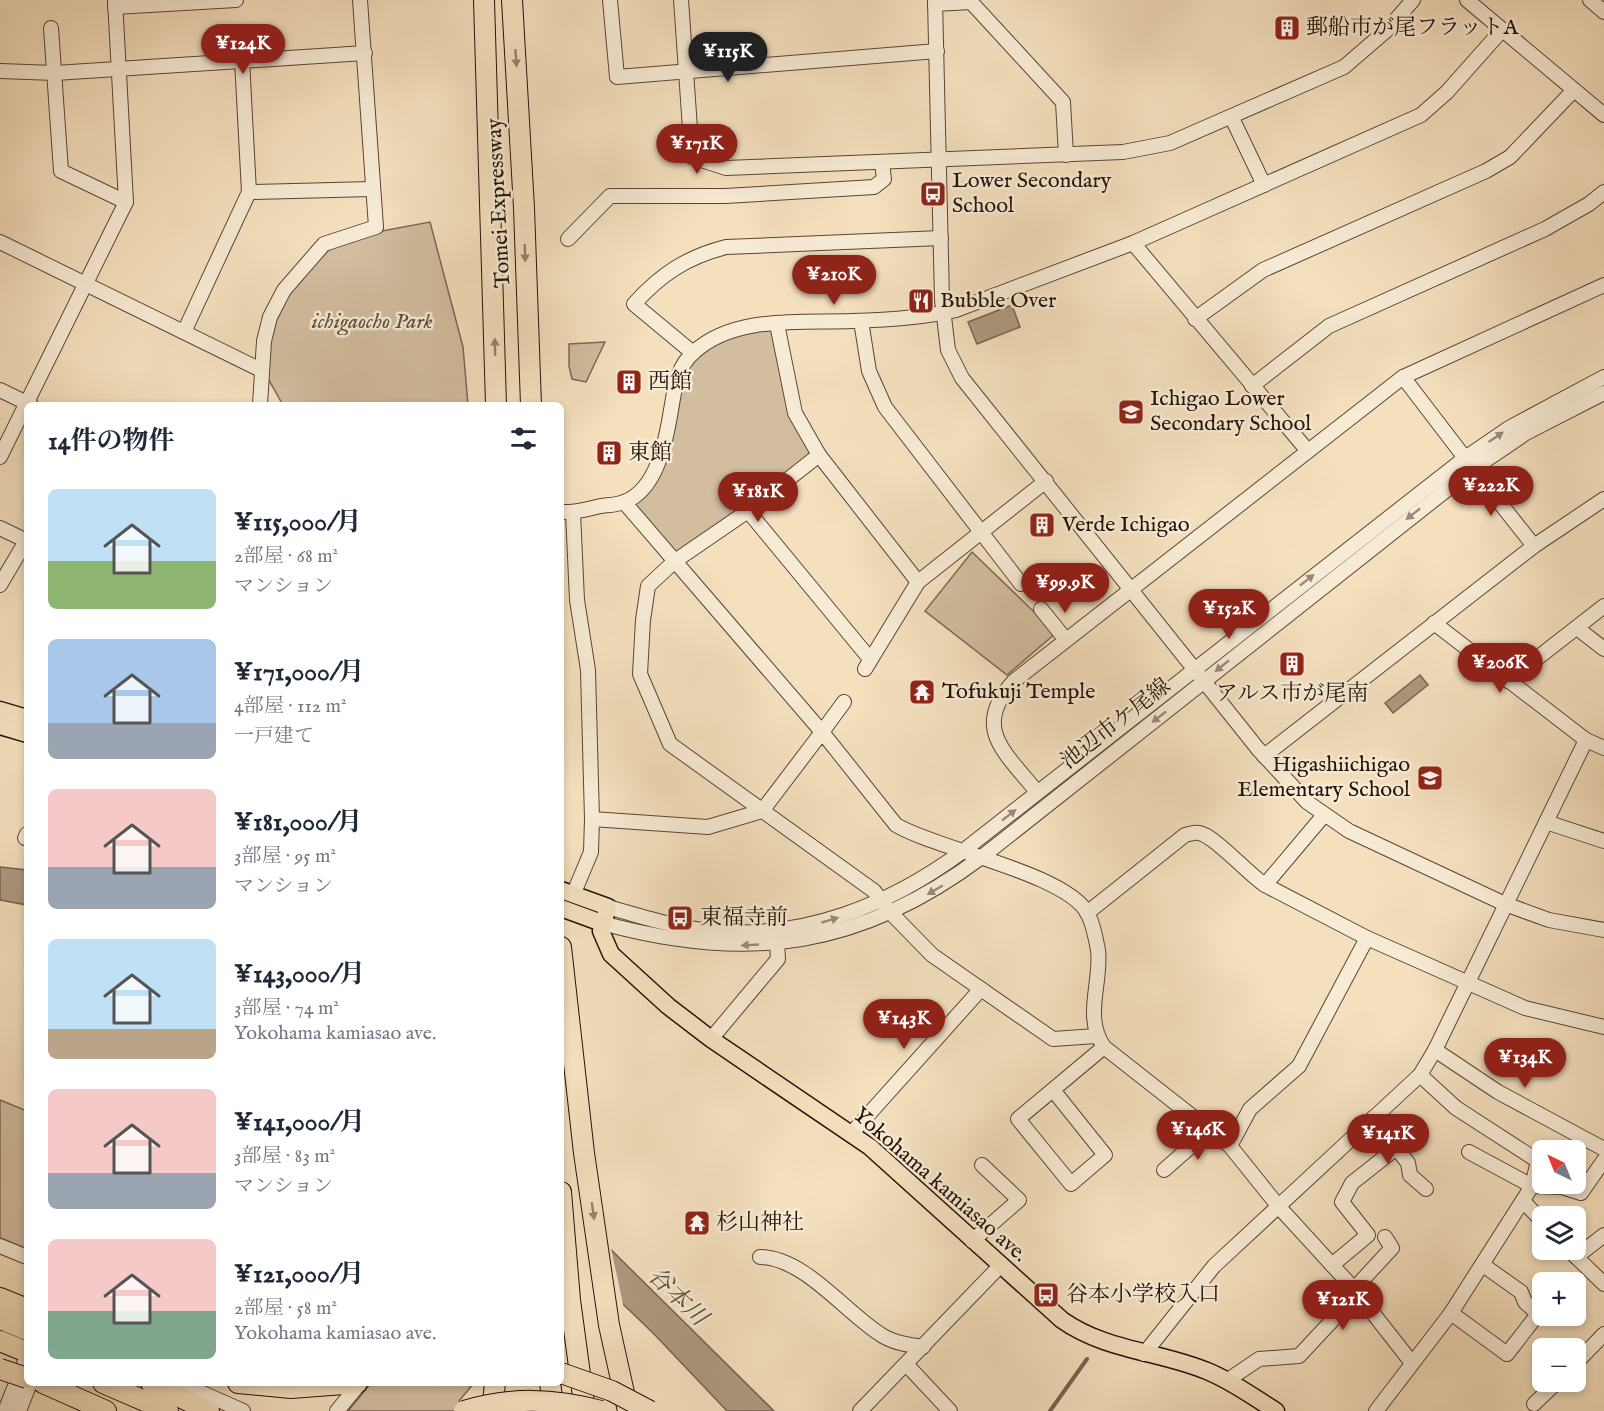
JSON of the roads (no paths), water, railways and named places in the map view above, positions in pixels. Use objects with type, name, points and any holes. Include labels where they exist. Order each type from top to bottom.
[{"type":"highway","name":"Tomei Expressway","points":[[484,0],[496,402]]},
{"type":"highway","name":"Tomei Expressway","points":[[512,0],[524,208],[531,402]]},
{"type":"highway","points":[[564,974],[584,1153],[609,1325],[628,1411]]},
{"type":"highway","points":[[564,1228],[570,1299],[585,1411]]},
{"type":"highway","points":[[602,1274],[644,1411]]},
{"type":"highway","points":[[0,1298],[24,1308]]},
{"type":"highway","points":[[0,1319],[24,1329]]},
{"type":"highway","points":[[0,1343],[24,1354]]},
{"type":"highway","points":[[0,1369],[24,1377]]},
{"type":"highway","points":[[564,1374],[612,1391],[650,1411]]},
{"type":"highway","points":[[50,1386],[106,1411]]},
{"type":"highway","points":[[110,1386],[168,1411]]},
{"type":"highway","points":[[157,1386],[209,1411]]},
{"type":"highway","points":[[270,1386],[291,1388],[318,1386]]},
{"type":"highway","points":[[492,1411],[495,1386]]},
{"type":"highway","points":[[550,1386],[554,1411]]},
{"type":"highway","points":[[464,1411],[502,1401],[533,1400],[568,1403],[601,1411]]},
{"type":"main road","points":[[0,710],[24,717]]},
{"type":"main road","points":[[0,726],[24,733]]},
{"type":"main road","points":[[567,892],[605,915]]},
{"type":"main road","points":[[564,908],[605,915]]},
{"type":"main road","name":"Yokohama kamiasao ave.","points":[[605,915],[604,942],[611,954],[668,1006],[711,1039],[851,1134],[902,1175],[1050,1311],[1079,1332],[1144,1354],[1205,1370],[1228,1380],[1276,1411]]},
{"type":"street","points":[[30,402],[126,202],[115,4],[236,0]]},
{"type":"street","points":[[260,402],[261,370],[270,317],[284,290],[324,244],[376,227],[360,0]]},
{"type":"street","points":[[610,0],[618,77],[937,51]]},
{"type":"street","points":[[681,0],[692,157],[726,168],[1123,152],[1170,143],[1232,118],[1356,60],[1387,30],[1413,0]]},
{"type":"street","points":[[1467,0],[1604,115]]},
{"type":"street","points":[[1590,0],[1604,12]]},
{"type":"street","points":[[1065,155],[1063,102],[970,2],[935,2],[944,313],[948,350],[962,378],[1292,788],[1324,815],[1349,831],[1505,904],[1549,920],[1604,930]]},
{"type":"street","points":[[51,28],[61,171],[126,202]]},
{"type":"street","points":[[567,892],[591,852],[592,819],[588,670],[567,512],[624,502],[648,485],[665,438],[680,369],[693,353],[731,331],[777,324],[861,321],[944,313],[1132,243],[1421,115],[1447,92],[1502,30]]},
{"type":"street","points":[[0,71],[55,73],[365,53]]},
{"type":"street","points":[[184,332],[249,192],[242,60]]},
{"type":"street","points":[[1195,319],[1263,270],[1486,171],[1510,157],[1574,90]]},
{"type":"street","points":[[1232,118],[1264,185]]},
{"type":"street","points":[[568,239],[610,196],[725,196],[874,187],[884,179],[882,163]]},
{"type":"street","points":[[249,192],[372,189]]},
{"type":"street","points":[[1252,386],[1329,326],[1545,229],[1589,204],[1604,192]]},
{"type":"street","points":[[693,353],[634,304],[654,282],[677,265],[701,253],[726,247],[941,238]]},
{"type":"street","points":[[0,242],[261,370]]},
{"type":"street","points":[[1132,243],[1307,450]]},
{"type":"street","points":[[1037,792],[1000,743],[993,727],[993,709],[1014,681],[1403,377],[1604,285]]},
{"type":"street","points":[[861,321],[869,371],[885,407],[1021,584]]},
{"type":"street","points":[[777,324],[795,413],[819,455],[918,582]]},
{"type":"street","points":[[1403,377],[1534,546]]},
{"type":"street","name":"池辺市ケ尾線","points":[[605,915],[682,942],[714,945],[777,943],[815,937],[891,913],[940,888],[1204,680],[1509,429],[1604,377]]},
{"type":"street","points":[[0,390],[25,402]]},
{"type":"street","name":"池辺市ケ尾線","points":[[605,915],[736,933],[820,923],[882,900],[936,870],[963,851],[1195,668],[1469,464],[1604,393]]},
{"type":"street","points":[[0,457],[24,413]]},
{"type":"street","points":[[819,455],[748,511],[675,561],[648,586],[643,620],[640,674],[670,744],[874,891],[891,913],[932,955],[1053,1039],[1100,1042],[1230,1146],[1279,1207],[1354,1289],[1412,1363]]},
{"type":"street","points":[[748,511],[867,664],[918,582],[1046,481]]},
{"type":"street","points":[[1264,756],[1534,546],[1604,499]]},
{"type":"street","points":[[624,502],[822,732],[896,825],[908,832],[983,856],[1062,891],[1088,913],[1098,951],[1094,1006],[1100,1042]]},
{"type":"street","points":[[0,528],[24,540]]},
{"type":"street","points":[[0,585],[24,546]]},
{"type":"street","points":[[1508,681],[1604,606]]},
{"type":"street","points":[[1041,609],[1066,640]]},
{"type":"street","points":[[1434,623],[1586,740],[1604,748]]},
{"type":"street","points":[[1577,628],[1604,649]]},
{"type":"street","points":[[592,819],[708,827],[762,810],[844,702]]},
{"type":"street","points":[[1144,1354],[1214,1266],[1420,1075],[1435,1050],[1466,982],[1586,740]]},
{"type":"street","points":[[1265,885],[1324,815]]},
{"type":"street","points":[[1546,822],[1604,841]]},
{"type":"street","points":[[1088,913],[1185,835],[1198,832],[1209,837],[1250,875],[1265,885],[1367,938],[1525,1008],[1604,1026]]},
{"type":"street","points":[[1230,1146],[1251,1109],[1299,1066],[1367,938]]},
{"type":"street","points":[[711,1039],[777,959],[777,943]]},
{"type":"street","points":[[851,1134],[981,989]]},
{"type":"street","points":[[1053,1090],[1105,1155],[1071,1184],[1018,1119],[1053,1090],[1100,1042]]},
{"type":"street","points":[[1435,1050],[1498,1092],[1604,1149]]},
{"type":"street","points":[[1420,1075],[1456,1108],[1532,1157]]},
{"type":"street","points":[[1373,1118],[1408,1163],[1410,1175],[1426,1189]]},
{"type":"street","points":[[1164,1170],[1188,1149],[1203,1126]]},
{"type":"street","points":[[1332,1265],[1368,1235],[1342,1202],[1352,1183],[1395,1149]]},
{"type":"street","points":[[1376,1411],[1451,1313],[1532,1186],[1469,1152]]},
{"type":"street","points":[[1586,1186],[1604,1160]]},
{"type":"street","points":[[972,1241],[1019,1200],[991,1168]]},
{"type":"street","points":[[1523,1201],[1532,1210]]},
{"type":"street","points":[[1586,1245],[1604,1235]]},
{"type":"street","points":[[1354,1289],[1392,1248],[1385,1237]]},
{"type":"street","points":[[0,1246],[24,1256]]},
{"type":"street","points":[[760,1257],[776,1258],[804,1275],[883,1336],[902,1344],[923,1347]]},
{"type":"street","points":[[1579,1260],[1604,1284]]},
{"type":"street","points":[[1451,1313],[1507,1354],[1538,1314],[1525,1302],[1521,1293],[1483,1265]]},
{"type":"street","points":[[860,1411],[1000,1266]]},
{"type":"street","points":[[1228,1380],[1259,1359],[1299,1356],[1355,1296],[1354,1289]]},
{"type":"street","points":[[0,1312],[24,1321]]},
{"type":"street","points":[[1586,1353],[1604,1334]]},
{"type":"street","points":[[5,1411],[24,1363]]},
{"type":"street","points":[[906,1364],[950,1411]]},
{"type":"street","points":[[19,1411],[29,1386]]},
{"type":"street","points":[[100,1386],[163,1411]]},
{"type":"street","points":[[187,1386],[243,1411]]},
{"type":"street","points":[[337,1411],[357,1386]]},
{"type":"street","points":[[1534,1404],[1547,1392]]},
{"type":"waterway","points":[[1050,1411],[1087,1359]]},
{"type":"place","name":"郵船市が尾フラットA","points":[[1287,28]]},
{"type":"place","name":"Lower Secondary School","points":[[933,194]]},
{"type":"place","name":"Bubble Over","points":[[921,301]]},
{"type":"place","name":"西館","points":[[629,382]]},
{"type":"place","name":"Ichigao Lower Secondary School","points":[[1131,412]]},
{"type":"place","name":"東館","points":[[609,453]]},
{"type":"place","name":"Verde Ichigao","points":[[1042,525]]},
{"type":"place","name":"アルス市が尾南","points":[[1292,664]]},
{"type":"place","name":"Tofukuji Temple","points":[[922,692]]},
{"type":"place","name":"Higashiichigao Elementary School","points":[[1430,778]]},
{"type":"place","name":"東福寺前","points":[[680,918]]},
{"type":"place","name":"杉山神社","points":[[697,1223]]},
{"type":"place","name":"谷本小学校入口","points":[[1046,1295]]},
{"type":"park label","name":"ichigaocho Park","points":[[372,322]]},
{"type":"water label","name":"谷本川","points":[[677,1297]]}]
